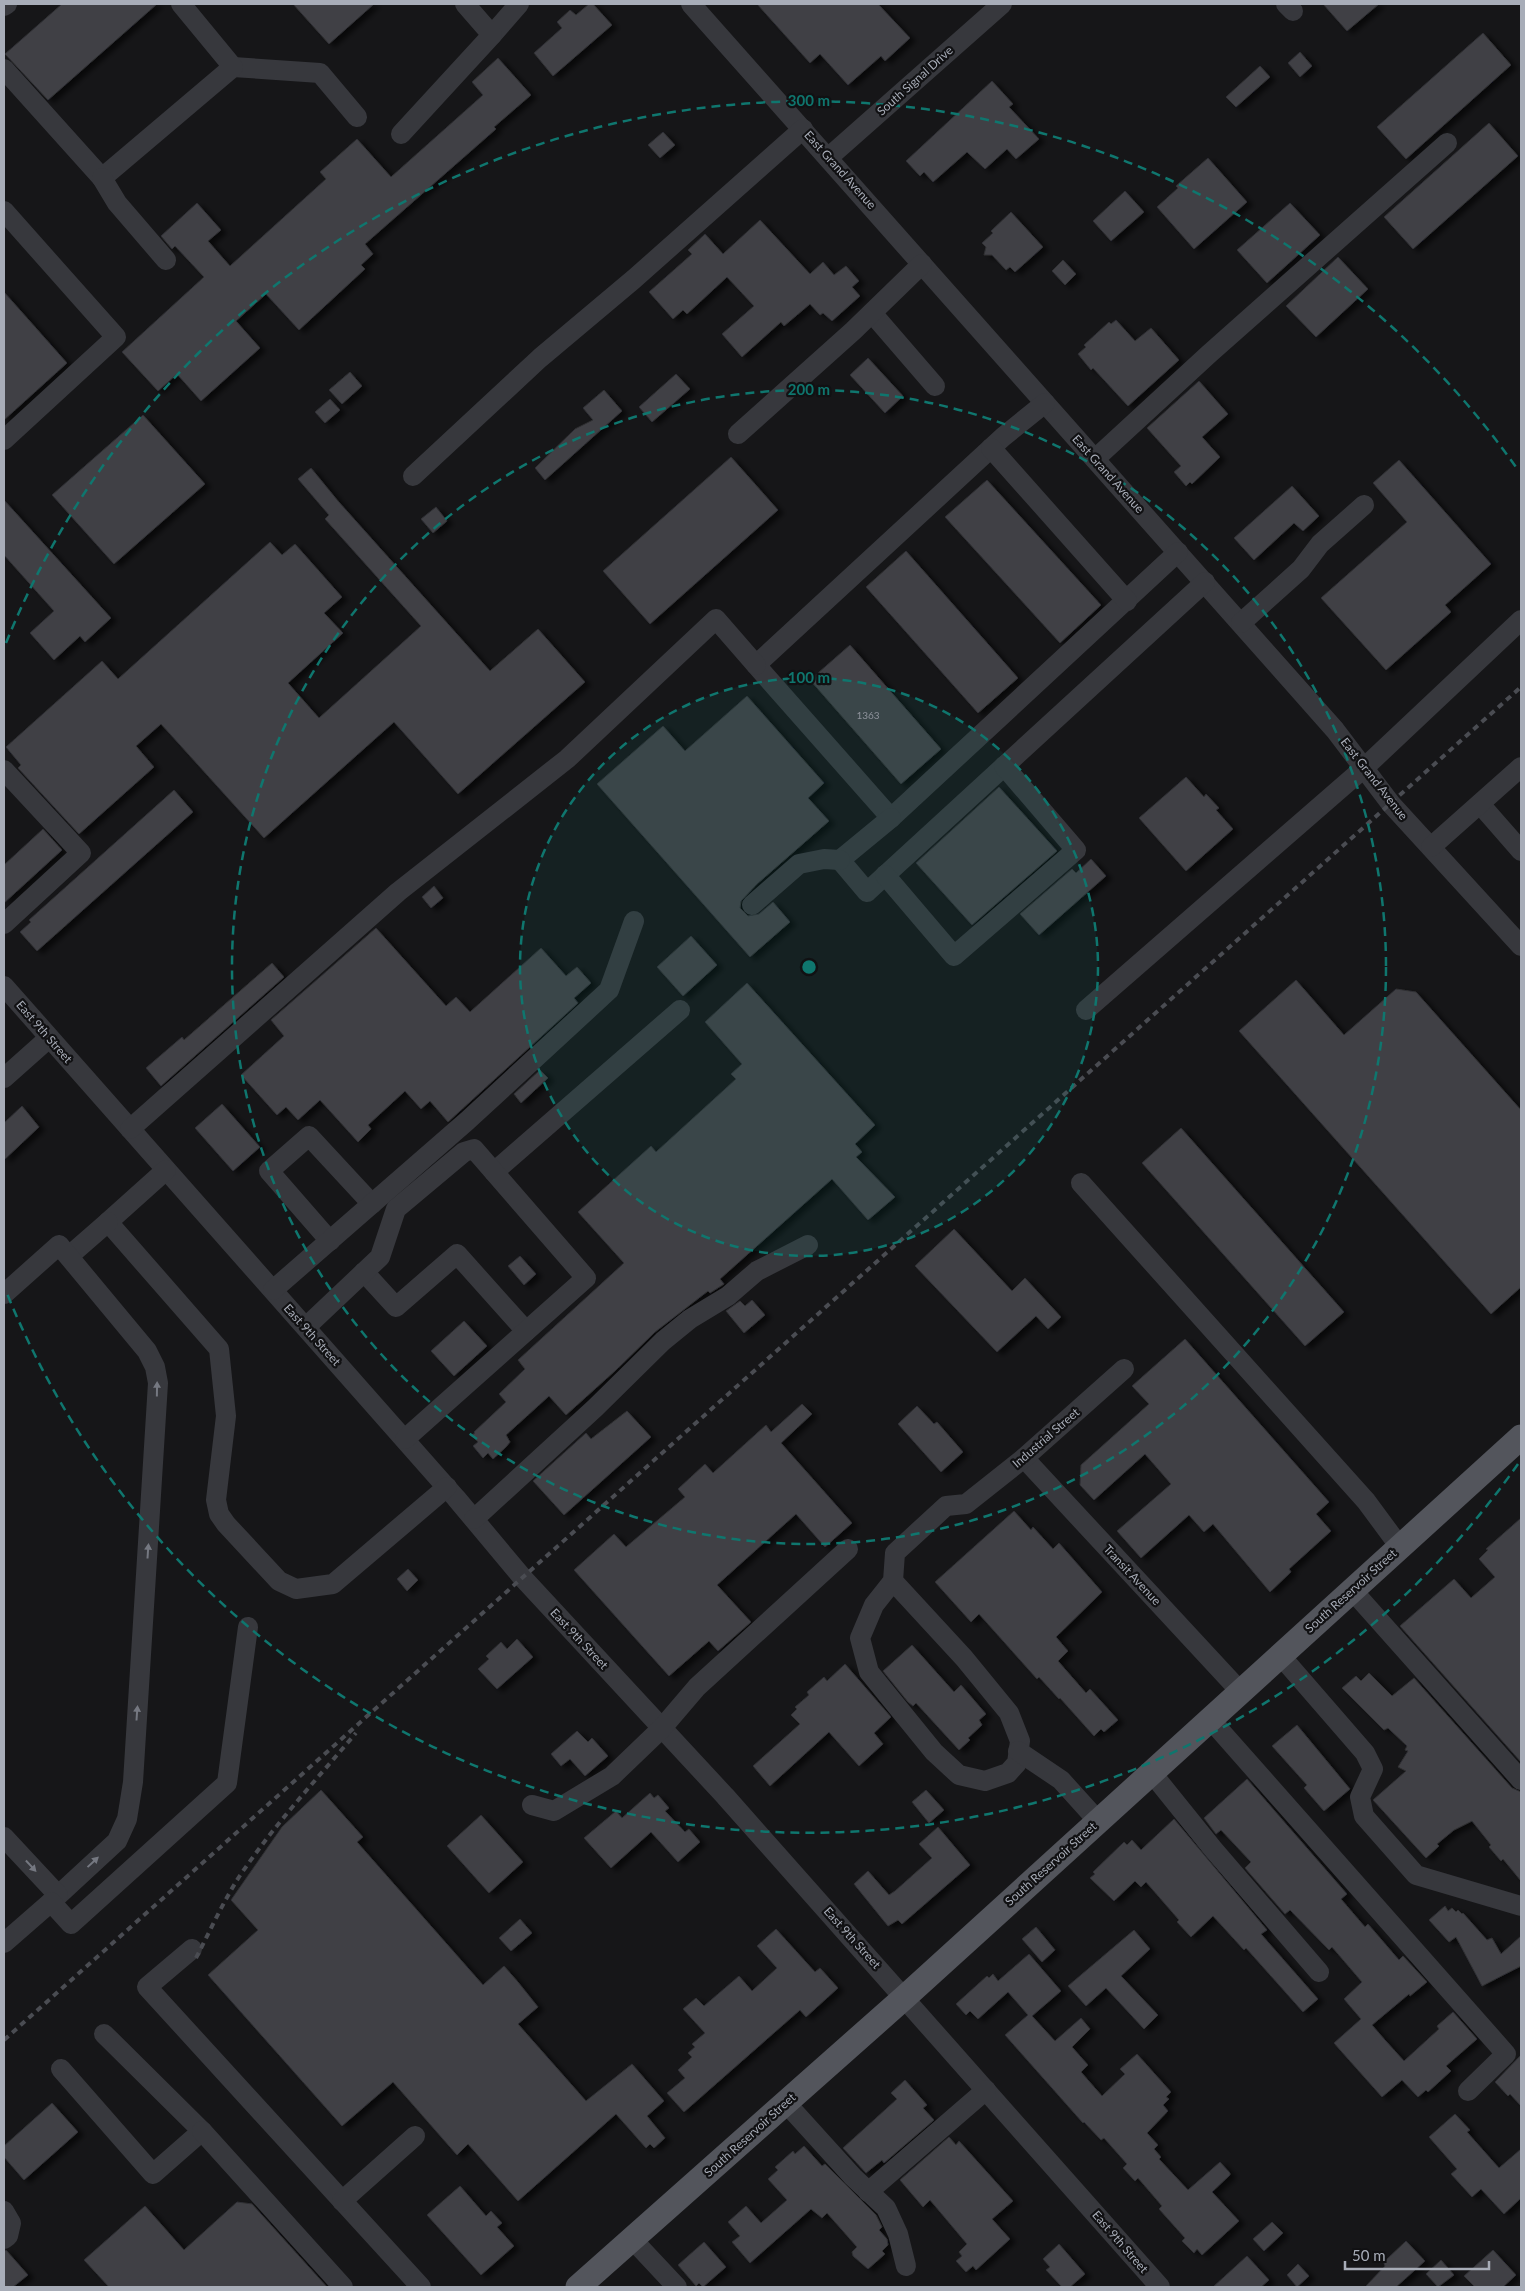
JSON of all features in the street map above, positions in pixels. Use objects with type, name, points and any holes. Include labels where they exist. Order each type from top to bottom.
[{"type":"main road","name":"South Reservoir Street","points":[[578,2287],[905,1997],[1521,1437]]},
{"type":"street","points":[[181,4],[233,66]]},
{"type":"street","points":[[465,4],[492,35]]},
{"type":"street","points":[[401,134],[519,4]]},
{"type":"street","name":"East Grand Avenue","points":[[691,4],[829,157],[1335,730],[1391,804],[1521,946]]},
{"type":"street","name":"South Signal Drive","points":[[829,157],[1002,4]]},
{"type":"street","points":[[102,178],[233,66],[320,73],[358,117]]},
{"type":"street","points":[[4,69],[102,178],[117,203],[166,260]]},
{"type":"street","points":[[413,476],[540,358],[634,279],[803,128]]},
{"type":"street","points":[[1095,459],[1216,347],[1447,143]]},
{"type":"street","points":[[4,211],[116,338],[4,440]]},
{"type":"street","points":[[738,434],[872,313],[922,264]]},
{"type":"street","points":[[872,313],[935,386]]},
{"type":"street","points":[[756,665],[991,448],[1045,403]]},
{"type":"street","points":[[991,448],[1127,601]]},
{"type":"street","points":[[1241,623],[1301,569],[1320,544],[1364,505]]},
{"type":"street","points":[[752,905],[799,864],[824,859],[840,860],[891,818],[1178,552]]},
{"type":"street","points":[[840,860],[866,892],[1205,582]]},
{"type":"street","points":[[130,1129],[398,892],[567,759],[716,619],[891,818]]},
{"type":"street","points":[[1086,1010],[1364,768],[1521,620]]},
{"type":"street","points":[[885,875],[954,956],[1076,850],[1004,766]]},
{"type":"street","points":[[1431,847],[1521,768]]},
{"type":"street","points":[[4,770],[81,853],[4,924]]},
{"type":"street","points":[[1480,804],[1521,851]]},
{"type":"street","points":[[273,1290],[467,1121],[609,990],[634,920]]},
{"type":"street","name":"East 9th Street","points":[[4,987],[405,1439],[474,1518],[522,1577],[662,1728],[905,1997],[1160,2287]]},
{"type":"street","points":[[494,1172],[680,1010]]},
{"type":"street","points":[[4,1078],[49,1038]]},
{"type":"street","points":[[330,1241],[269,1171],[309,1136],[372,1204]]},
{"type":"street","points":[[306,1327],[380,1257],[396,1209],[464,1152],[474,1149],[586,1278],[405,1439]]},
{"type":"street","points":[[69,1256],[166,1170]]},
{"type":"street","points":[[1081,1183],[1366,1501],[1400,1547]]},
{"type":"street","points":[[108,1222],[219,1349],[226,1416],[216,1500],[219,1514],[279,1581],[296,1589],[333,1584],[447,1487]]},
{"type":"street","points":[[4,1294],[59,1245],[147,1351],[155,1368],[158,1383],[133,1782],[127,1820],[117,1841],[4,1943]]},
{"type":"street","points":[[474,1518],[595,1408],[663,1341],[690,1319],[728,1296],[757,1270],[808,1245]]},
{"type":"street","points":[[364,1272],[396,1307],[457,1254],[526,1331]]},
{"type":"street","name":"Industrial Street","points":[[893,1581],[895,1552],[946,1506],[966,1504],[1024,1458],[1124,1369]]},
{"type":"street","name":"Transit Avenue","points":[[1024,1458],[1240,1691]]},
{"type":"street","points":[[532,1805],[554,1811],[612,1776],[662,1728],[696,1687],[848,1549]]},
{"type":"street","points":[[893,1581],[964,1658],[1008,1713],[1020,1741],[1017,1763],[1008,1772],[985,1781],[959,1775],[934,1752],[869,1672],[860,1638],[874,1605],[893,1581]]},
{"type":"street","points":[[1352,1590],[1521,1780]]},
{"type":"street","points":[[4,1838],[54,1899],[71,1924],[227,1783],[248,1627]]},
{"type":"street","points":[[1280,1655],[1365,1753],[1373,1770],[1360,1797],[1364,1816],[1416,1875],[1521,1906]]},
{"type":"street","points":[[1210,1719],[1506,2054],[1468,2091]]},
{"type":"street","points":[[1018,1751],[1060,1780],[1098,1821]]},
{"type":"street","points":[[1151,1772],[1212,1849],[1319,1972]]},
{"type":"street","points":[[192,1949],[147,1987],[421,2287]]},
{"type":"street","points":[[104,2034],[202,2131],[343,2287]]},
{"type":"street","points":[[61,2069],[153,2174],[202,2131]]},
{"type":"street","points":[[868,2192],[986,2090]]},
{"type":"street","points":[[786,2103],[868,2192],[886,2208],[898,2234],[906,2266]]},
{"type":"street","points":[[342,2201],[415,2136]]},
{"type":"street","points":[[4,2211],[11,2223],[8,2236],[4,2239]]},
{"type":"street","points":[[632,2239],[677,2287]]},
{"type":"building","points":[[62,4],[157,4],[48,100],[5,54]]},
{"type":"building","points":[[293,4],[374,4],[329,44]]},
{"type":"building","points":[[589,4],[593,4],[612,25],[553,76],[534,53],[562,28],[557,22],[570,10],[576,15]]},
{"type":"building","points":[[757,4],[878,4],[910,38],[885,61],[881,56],[848,85],[820,54],[810,63]]},
{"type":"building","points":[[1323,4],[1379,4],[1347,31]]},
{"type":"building","points":[[1483,33],[1511,65],[1406,159],[1377,127]]},
{"type":"building","points":[[1300,52],[1312,66],[1300,77],[1288,63]]},
{"type":"building","points":[[498,58],[531,95],[494,127],[496,129],[365,244],[373,254],[361,265],[365,269],[299,330],[266,294],[236,321],[260,348],[201,401],[177,374],[158,391],[122,352],[204,277],[175,246],[172,249],[161,236],[197,203],[221,230],[208,241],[230,266],[326,179],[320,172],[357,139],[391,177],[483,95],[472,82]]},
{"type":"building","points":[[1260,66],[1270,77],[1236,107],[1226,97]]},
{"type":"building","points":[[992,81],[1013,104],[1009,107],[1039,139],[1016,159],[1007,149],[985,169],[967,152],[933,182],[924,172],[920,176],[906,161]]},
{"type":"building","points":[[1489,123],[1518,156],[1413,249],[1384,217]]},
{"type":"building","points":[[663,132],[675,145],[660,158],[648,145]]},
{"type":"building","points":[[1208,158],[1247,202],[1194,249],[1157,207],[1178,188],[1176,186]]},
{"type":"building","points":[[1125,191],[1144,212],[1111,241],[1093,221]]},
{"type":"building","points":[[1290,203],[1320,235],[1267,283],[1237,250]]},
{"type":"building","points":[[1011,212],[1043,247],[1015,272],[1010,267],[1006,270],[992,255],[984,255],[986,247],[982,243],[993,233],[991,231]]},
{"type":"building","points":[[760,220],[810,274],[823,262],[834,275],[846,266],[859,281],[852,287],[860,296],[832,321],[823,313],[820,315],[810,304],[784,326],[781,322],[742,357],[722,334],[754,306],[727,277],[687,314],[683,310],[673,319],[649,292],[692,254],[688,250],[705,234],[723,254]]},
{"type":"building","points":[[1338,257],[1368,289],[1316,337],[1286,306]]},
{"type":"building","points":[[1063,260],[1076,274],[1065,285],[1052,271]]},
{"type":"building","points":[[4,292],[67,363],[4,420]]},
{"type":"building","points":[[1116,320],[1135,341],[1151,328],[1179,360],[1128,406],[1093,368],[1091,370],[1078,354],[1086,347],[1084,345],[1109,322],[1111,324]]},
{"type":"building","points":[[868,358],[903,396],[885,413],[850,375]]},
{"type":"building","points":[[350,372],[362,386],[342,404],[329,390]]},
{"type":"building","points":[[676,374],[690,389],[652,422],[639,407]]},
{"type":"building","points":[[1199,381],[1228,414],[1202,437],[1220,457],[1192,484],[1190,482],[1186,486],[1174,472],[1181,466],[1147,428]]},
{"type":"building","points":[[604,390],[622,411],[545,480],[535,468],[575,429],[593,420],[583,408]]},
{"type":"building","points":[[330,399],[340,410],[325,423],[315,412]]},
{"type":"building","points":[[143,415],[205,484],[114,564],[52,495]]},
{"type":"building","points":[[731,457],[778,510],[650,624],[603,571]]},
{"type":"building","points":[[1399,460],[1491,564],[1445,605],[1451,612],[1386,670],[1321,598],[1407,522],[1373,483]]},
{"type":"building","points":[[311,468],[338,501],[490,671],[538,629],[585,682],[458,794],[394,722],[264,838],[161,724],[136,746],[154,767],[79,834],[18,768],[21,765],[6,747],[102,661],[118,679],[270,542],[282,555],[295,544],[342,597],[324,613],[343,633],[288,683],[319,718],[421,626],[325,519],[329,515],[298,479]]},
{"type":"building","points":[[987,480],[1101,605],[1060,643],[945,517]]},
{"type":"building","points":[[1292,486],[1319,516],[1303,531],[1294,523],[1254,560],[1234,538]]},
{"type":"building","points":[[4,500],[111,618],[85,642],[80,636],[54,660],[30,633],[54,611],[4,555]]},
{"type":"building","points":[[436,507],[447,521],[433,533],[421,519]]},
{"type":"building","points":[[906,551],[1018,678],[978,713],[866,587]]},
{"type":"building","points":[[850,645],[941,749],[901,784],[810,680]]},
{"type":"building","points":[[747,696],[824,783],[808,798],[829,821],[757,884],[741,901],[740,908],[748,916],[759,914],[773,902],[790,922],[750,957],[597,784],[663,726],[685,751]]},
{"type":"building","points":[[1186,777],[1204,797],[1206,794],[1219,808],[1216,810],[1233,829],[1186,871],[1139,818]]},
{"type":"building","points":[[999,787],[1057,851],[972,925],[916,863]]},
{"type":"building","points":[[174,790],[193,812],[37,951],[20,932],[31,922],[29,920]]},
{"type":"building","points":[[43,829],[62,850],[4,903],[4,865]]},
{"type":"building","points":[[1091,859],[1106,876],[1039,935],[1020,914],[1072,869],[1076,873]]},
{"type":"building","points":[[434,886],[443,898],[431,908],[422,897]]},
{"type":"building","points":[[376,928],[446,1006],[456,997],[470,1012],[541,948],[566,976],[577,967],[591,983],[574,998],[578,1003],[448,1122],[430,1101],[421,1109],[405,1091],[368,1125],[371,1129],[358,1142],[320,1100],[298,1120],[286,1107],[277,1115],[241,1075],[284,1036],[271,1020]]},
{"type":"building","points":[[691,936],[717,965],[683,996],[657,967]]},
{"type":"building","points":[[272,963],[284,977],[161,1086],[146,1068],[182,1037],[184,1040]]},
{"type":"building","points":[[1296,980],[1344,1035],[1396,989],[1416,992],[1521,1110],[1521,1287],[1491,1314],[1239,1031]]},
{"type":"building","points":[[747,983],[875,1125],[855,1144],[862,1152],[856,1157],[895,1197],[868,1220],[832,1179],[720,1279],[724,1284],[710,1293],[708,1291],[655,1332],[566,1415],[549,1396],[506,1435],[510,1442],[506,1447],[493,1459],[488,1453],[483,1458],[473,1446],[478,1442],[472,1435],[506,1402],[499,1394],[525,1369],[518,1360],[624,1263],[578,1212],[651,1146],[656,1152],[736,1079],[731,1074],[742,1064],[705,1022]]},
{"type":"building","points":[[540,1070],[548,1078],[521,1103],[514,1094]]},
{"type":"building","points":[[222,1104],[260,1147],[233,1171],[195,1128]]},
{"type":"building","points":[[22,1106],[39,1127],[4,1160],[4,1123]]},
{"type":"building","points":[[1181,1128],[1344,1312],[1305,1346],[1142,1163]]},
{"type":"building","points":[[954,1229],[1012,1291],[1025,1278],[1061,1317],[1048,1329],[1036,1316],[997,1352],[915,1266]]},
{"type":"building","points":[[520,1256],[536,1274],[524,1285],[508,1266]]},
{"type":"building","points":[[752,1300],[765,1315],[744,1333],[726,1311],[740,1301],[745,1306]]},
{"type":"building","points":[[464,1321],[487,1346],[454,1376],[431,1351]]},
{"type":"building","points":[[1185,1339],[1329,1502],[1316,1514],[1331,1531],[1289,1569],[1291,1572],[1270,1592],[1213,1524],[1204,1532],[1189,1515],[1141,1558],[1117,1531],[1171,1484],[1145,1454],[1094,1500],[1080,1485],[1081,1465],[1149,1404],[1132,1386]]},
{"type":"building","points":[[802,1404],[812,1414],[781,1443],[852,1523],[825,1547],[796,1514],[717,1585],[751,1622],[718,1651],[709,1641],[669,1676],[574,1570],[614,1534],[626,1547],[685,1497],[678,1489],[705,1464],[713,1473],[766,1425],[771,1432]]},
{"type":"building","points":[[917,1406],[934,1424],[937,1422],[963,1452],[941,1472],[898,1424]]},
{"type":"building","points":[[627,1411],[651,1437],[564,1515],[533,1481],[586,1433],[591,1439]]},
{"type":"building","points":[[1014,1511],[1031,1530],[1033,1527],[1053,1549],[1059,1543],[1102,1592],[1056,1637],[1068,1651],[1058,1661],[1086,1693],[1090,1689],[1118,1720],[1104,1732],[1101,1729],[1094,1736],[1039,1677],[1037,1679],[979,1614],[971,1622],[935,1582]]},
{"type":"building","points":[[1521,1518],[1521,1762],[1400,1626],[1454,1579],[1471,1598],[1495,1577],[1479,1559],[1488,1550],[1486,1549]]},
{"type":"building","points":[[408,1569],[418,1580],[407,1591],[397,1579]]},
{"type":"building","points":[[517,1639],[533,1657],[497,1689],[478,1669],[489,1659],[486,1656],[501,1642],[507,1649]]},
{"type":"building","points":[[912,1645],[954,1692],[961,1685],[986,1714],[979,1720],[982,1725],[968,1738],[970,1740],[959,1750],[916,1703],[913,1706],[908,1702],[883,1671]]},
{"type":"building","points":[[845,1664],[891,1717],[874,1733],[883,1744],[859,1766],[829,1732],[770,1786],[753,1766],[800,1724],[791,1715],[797,1709],[795,1707],[809,1695],[807,1692],[824,1677],[827,1681]]},
{"type":"building","points":[[1369,1673],[1392,1696],[1414,1678],[1512,1788],[1521,1792],[1521,1881],[1503,1859],[1501,1861],[1489,1847],[1491,1845],[1472,1821],[1454,1830],[1437,1844],[1439,1846],[1426,1858],[1373,1800],[1406,1771],[1398,1767],[1408,1751],[1405,1750],[1407,1746],[1388,1728],[1384,1730],[1342,1688],[1356,1676],[1361,1681]]},
{"type":"building","points":[[1297,1725],[1350,1789],[1324,1811],[1304,1788],[1307,1785],[1272,1746]]},
{"type":"building","points":[[577,1731],[588,1742],[592,1738],[608,1756],[585,1776],[570,1759],[561,1766],[551,1754]]},
{"type":"building","points":[[1247,1779],[1347,1894],[1341,1899],[1365,1927],[1368,1924],[1399,1960],[1403,1956],[1427,1982],[1410,1996],[1409,1994],[1372,2025],[1385,2040],[1404,2061],[1439,2029],[1437,2026],[1453,2012],[1477,2039],[1446,2066],[1451,2071],[1428,2092],[1426,2090],[1418,2097],[1402,2080],[1382,2097],[1334,2043],[1361,2019],[1344,1999],[1362,1982],[1332,1947],[1329,1950],[1290,1910],[1285,1914],[1245,1868],[1251,1862],[1221,1830],[1216,1834],[1204,1818]]},
{"type":"building","points":[[321,1790],[363,1837],[357,1842],[483,1985],[504,1966],[518,1982],[538,2007],[518,2024],[586,2101],[632,2064],[664,2101],[647,2116],[665,2138],[654,2148],[650,2144],[646,2148],[616,2114],[518,2201],[468,2144],[457,2155],[393,2082],[342,2126],[208,1975],[258,1930],[231,1900],[282,1827]]},
{"type":"building","points":[[926,1790],[944,1810],[929,1823],[912,1802]]},
{"type":"building","points":[[650,1793],[654,1798],[658,1795],[669,1808],[665,1811],[685,1832],[689,1829],[700,1842],[678,1862],[651,1832],[611,1868],[584,1838],[616,1811],[622,1818]]},
{"type":"building","points":[[481,1815],[523,1862],[489,1893],[447,1846]]},
{"type":"building","points":[[1174,1819],[1267,1930],[1261,1934],[1318,1999],[1303,2012],[1246,1948],[1244,1950],[1213,1916],[1191,1937],[1146,1882],[1141,1887],[1135,1881],[1114,1901],[1090,1878],[1095,1874],[1093,1872],[1124,1842],[1127,1845],[1132,1840],[1141,1850]]},
{"type":"building","points":[[938,1827],[970,1865],[902,1924],[898,1920],[888,1926],[854,1884],[868,1871],[889,1895],[895,1891],[932,1858],[919,1844]]},
{"type":"building","points":[[1445,1906],[1448,1911],[1452,1908],[1456,1912],[1458,1910],[1463,1913],[1487,1940],[1492,1938],[1501,1954],[1521,1936],[1521,1966],[1482,1986],[1456,1937],[1449,1942],[1429,1920]]},
{"type":"building","points":[[520,1919],[532,1933],[511,1951],[499,1938]]},
{"type":"building","points":[[1036,1927],[1055,1950],[1042,1962],[1022,1939]]},
{"type":"building","points":[[776,1929],[815,1972],[820,1968],[838,1988],[806,2017],[800,2010],[684,2112],[667,2093],[685,2078],[678,2070],[692,2057],[688,2053],[695,2047],[692,2044],[705,2033],[683,2009],[696,1998],[704,2006],[739,1976],[752,1991],[777,1968],[757,1946]]},
{"type":"building","points":[[1134,1930],[1150,1949],[1121,1976],[1158,2015],[1144,2029],[1106,1988],[1086,2006],[1068,1986]]},
{"type":"building","points":[[1029,1954],[1061,1991],[1032,2016],[1055,2041],[1081,2018],[1090,2029],[1072,2047],[1088,2065],[1081,2072],[1102,2096],[1125,2074],[1120,2069],[1137,2054],[1171,2092],[1166,2097],[1169,2099],[1163,2105],[1168,2111],[1147,2133],[1158,2145],[1154,2149],[1161,2157],[1159,2159],[1188,2190],[1220,2162],[1230,2173],[1212,2192],[1239,2221],[1202,2255],[1197,2249],[1194,2253],[1182,2241],[1185,2238],[1159,2209],[1162,2206],[1138,2178],[1135,2181],[1123,2168],[1127,2164],[1104,2138],[1101,2140],[1083,2123],[1005,2035],[1028,2015],[1008,1992],[978,2019],[970,2011],[966,2015],[956,2004],[987,1976],[989,1978],[993,1974],[998,1981]]},
{"type":"building","points":[[1521,2055],[1521,2106],[1495,2082]]},
{"type":"building","points":[[905,2080],[927,2105],[923,2108],[934,2120],[884,2163],[882,2160],[866,2173],[843,2148],[897,2099],[891,2093]]},
{"type":"building","points":[[52,2103],[78,2132],[24,2180],[4,2157],[4,2146]]},
{"type":"building","points":[[1455,2114],[1470,2130],[1467,2132],[1499,2168],[1521,2149],[1521,2198],[1504,2214],[1481,2189],[1472,2197],[1451,2174],[1457,2169],[1429,2137]]},
{"type":"building","points":[[949,2137],[956,2145],[959,2141],[1013,2201],[992,2219],[1010,2239],[976,2270],[973,2266],[966,2272],[956,2261],[962,2256],[959,2252],[967,2244],[930,2200],[923,2207],[900,2180]]},
{"type":"building","points":[[804,2146],[822,2166],[825,2164],[876,2215],[882,2227],[879,2230],[887,2239],[888,2245],[882,2251],[885,2254],[868,2269],[853,2256],[852,2252],[857,2247],[827,2213],[822,2218],[811,2209],[750,2263],[732,2242],[740,2236],[728,2222],[746,2206],[761,2223],[787,2200],[768,2179],[778,2170],[775,2167],[793,2151],[795,2154]]},
{"type":"building","points":[[460,2186],[486,2216],[491,2211],[502,2223],[497,2227],[514,2246],[481,2275],[427,2215]]},
{"type":"building","points":[[237,2202],[252,2204],[327,2287],[109,2287],[84,2260],[145,2206],[184,2250]]},
{"type":"building","points":[[1272,2222],[1283,2233],[1264,2251],[1253,2239]]},
{"type":"building","points":[[1406,2241],[1425,2261],[1396,2287],[1365,2287],[1385,2266],[1384,2263],[1387,2259]]},
{"type":"building","points":[[704,2242],[726,2267],[703,2287],[699,2283],[696,2286],[678,2265]]},
{"type":"building","points":[[1059,2244],[1085,2274],[1070,2287],[1062,2287],[1046,2270],[1050,2267],[1043,2259]]},
{"type":"building","points":[[6,2250],[28,2275],[13,2287],[4,2287],[4,2251]]},
{"type":"building","points":[[1493,2250],[1516,2275],[1503,2287],[1475,2287],[1464,2276]]},
{"type":"building","points":[[1247,2256],[1269,2280],[1261,2287],[1213,2287]]},
{"type":"building","points":[[1441,2260],[1454,2275],[1438,2287],[1426,2274]]},
{"type":"building","points":[[1298,2264],[1309,2276],[1297,2287],[1287,2275]]},
{"type":"railway","points":[[4,2040],[1521,687]]},
{"type":"railway","points":[[196,1958],[228,1896],[252,1858],[356,1733]]}]
